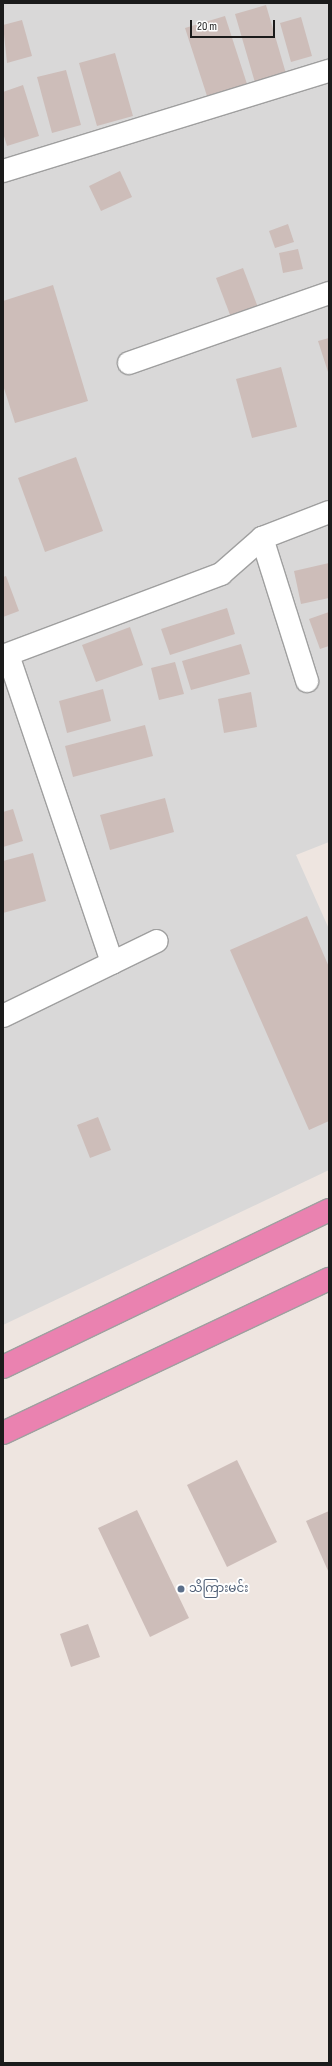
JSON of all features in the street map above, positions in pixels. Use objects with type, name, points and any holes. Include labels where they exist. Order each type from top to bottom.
[{"type":"highway","points":[[3,1367],[329,1210]]},
{"type":"highway","points":[[3,1433],[329,1278]]},
{"type":"street","points":[[3,171],[329,70]]},
{"type":"street","points":[[129,363],[329,293]]},
{"type":"street","points":[[112,963],[5,656],[221,574],[262,538],[329,512]]},
{"type":"street","points":[[262,538],[307,681]]},
{"type":"street","points":[[3,1016],[157,941]]},
{"type":"shaded area","points":[[3,3],[329,3],[329,842],[296,855],[329,929],[329,1170],[3,1325]]},
{"type":"building","points":[[266,5],[287,77],[256,86],[235,14]]},
{"type":"building","points":[[225,16],[247,84],[207,96],[185,28]]},
{"type":"building","points":[[301,17],[312,56],[291,62],[280,23]]},
{"type":"building","points":[[22,20],[32,56],[7,63],[3,25]]},
{"type":"building","points":[[115,53],[133,116],[97,126],[79,63]]},
{"type":"building","points":[[66,70],[81,125],[52,133],[37,77]]},
{"type":"building","points":[[23,85],[39,136],[7,146],[3,133],[3,92]]},
{"type":"building","points":[[120,171],[132,197],[101,211],[89,186]]},
{"type":"building","points":[[288,224],[294,242],[275,248],[269,231]]},
{"type":"building","points":[[298,249],[303,269],[283,273],[279,253]]},
{"type":"building","points":[[243,268],[259,310],[232,320],[216,278]]},
{"type":"building","points":[[53,285],[88,401],[15,423],[3,385],[3,301]]},
{"type":"building","points":[[329,338],[329,375],[318,341]]},
{"type":"building","points":[[281,367],[297,427],[252,438],[236,379]]},
{"type":"building","points":[[76,457],[103,531],[45,552],[18,478]]},
{"type":"building","points":[[329,563],[329,598],[301,604],[294,571]]},
{"type":"building","points":[[6,576],[19,611],[3,617],[3,577]]},
{"type":"building","points":[[227,608],[235,634],[170,655],[161,629]]},
{"type":"building","points":[[329,612],[329,646],[320,649],[309,619]]},
{"type":"building","points":[[130,627],[143,665],[96,682],[82,645]]},
{"type":"building","points":[[241,644],[250,674],[191,690],[182,661]]},
{"type":"building","points":[[175,662],[184,694],[159,700],[151,668]]},
{"type":"building","points":[[103,689],[111,721],[67,733],[59,701]]},
{"type":"building","points":[[251,692],[257,727],[224,733],[218,699]]},
{"type":"building","points":[[145,725],[153,756],[73,777],[65,746]]},
{"type":"building","points":[[165,798],[174,832],[110,850],[100,815]]},
{"type":"building","points":[[13,809],[23,841],[3,847],[3,812]]},
{"type":"building","points":[[33,853],[46,901],[3,913],[3,861]]},
{"type":"building","points":[[307,916],[329,967],[329,1121],[309,1130],[230,950]]},
{"type":"building","points":[[98,1117],[111,1150],[90,1158],[77,1125]]},
{"type":"building","points":[[237,1460],[277,1542],[227,1567],[187,1485]]},
{"type":"building","points":[[137,1510],[189,1618],[150,1637],[98,1528]]},
{"type":"building","points":[[329,1511],[329,1573],[306,1521]]},
{"type":"building","points":[[88,1624],[100,1657],[71,1667],[60,1634]]},
{"type":"place","name":"သိကြားမင်း","points":[[181,1589]]}]
